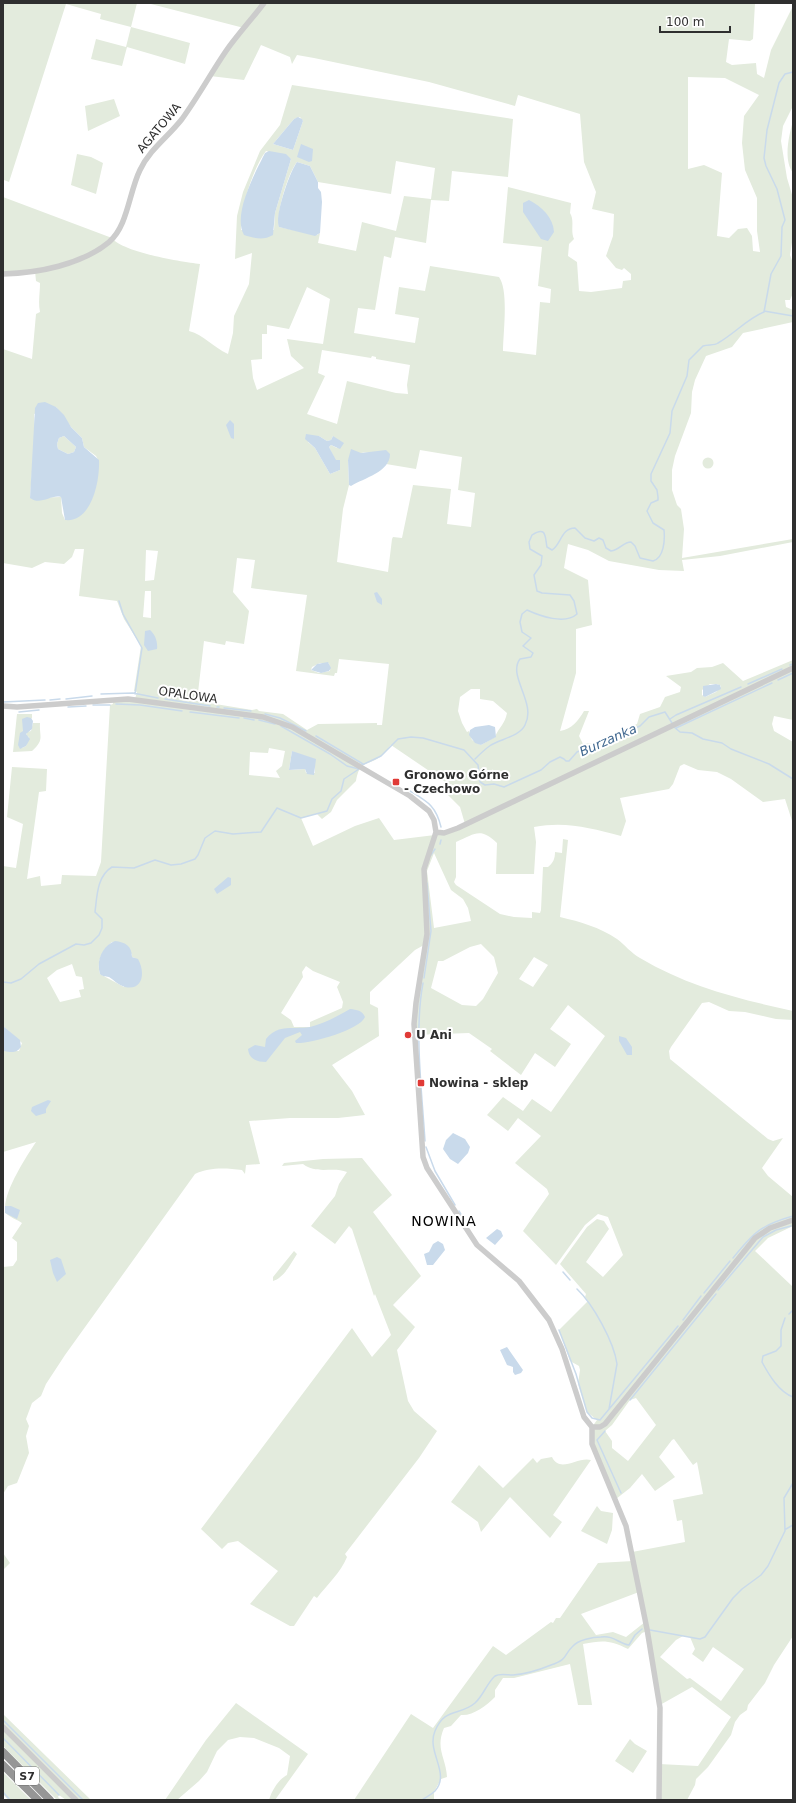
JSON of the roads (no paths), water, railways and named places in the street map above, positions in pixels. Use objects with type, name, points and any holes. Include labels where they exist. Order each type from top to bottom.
[{"type":"highway","name":"S7","points":[[3,1752],[50,1800]]},
{"type":"highway","name":"S7","points":[[3,1765],[38,1800]]},
{"type":"street","name":"AGATOWA","points":[[3,274],[35,271],[63,264],[91,253],[112,238],[120,226],[136,180],[145,161],[155,147],[181,120],[228,49],[264,3]]},
{"type":"street","points":[[659,1800],[660,1708],[647,1630],[626,1526],[617,1501],[592,1444],[592,1427],[584,1417],[559,1340],[549,1320],[519,1280],[473,1240],[427,1168],[423,1157],[414,1019],[427,934],[424,869],[436,832],[444,833],[458,828],[793,668]]},
{"type":"street","name":"OPALOWA","points":[[3,706],[17,707],[128,699],[257,716],[278,721],[292,727],[424,806],[433,817],[436,832]]},
{"type":"street","points":[[592,1427],[600,1427],[605,1424],[755,1238],[770,1228],[793,1220]]},
{"type":"street","points":[[3,1727],[76,1800]]},
{"type":"water","points":[[298,117],[303,121],[293,150],[273,144],[294,119]]},
{"type":"water","points":[[301,144],[313,149],[312,161],[309,162],[297,157]]},
{"type":"water","points":[[269,151],[286,154],[291,159],[275,213],[273,235],[266,238],[255,238],[244,235],[241,226],[241,216],[251,182],[265,153]]},
{"type":"water","points":[[297,162],[310,166],[318,182],[318,188],[321,192],[322,202],[320,233],[315,236],[279,227],[278,222],[281,204]]},
{"type":"water","points":[[529,200],[542,209],[552,222],[554,232],[548,241],[541,239],[523,212],[523,203]]},
{"type":"water","points":[[45,402],[56,407],[64,415],[71,427],[82,438],[84,447],[99,460],[98,478],[92,499],[88,508],[82,515],[74,519],[65,520],[61,497],[53,497],[38,501],[30,498],[35,408],[38,403]],"holes":[[[64,436],[76,447],[74,452],[68,454],[58,449],[57,444],[59,438]]]},
{"type":"water","points":[[230,420],[234,424],[234,439],[231,438],[226,425]]},
{"type":"water","points":[[306,434],[319,436],[327,441],[331,440],[333,436],[344,443],[340,449],[331,445],[329,447],[336,460],[340,460],[340,470],[330,474],[315,448],[305,439]]},
{"type":"water","points":[[351,449],[361,453],[386,450],[390,454],[389,460],[381,470],[351,486],[349,485],[348,460]]},
{"type":"water","points":[[377,592],[382,599],[382,605],[377,602],[374,593]]},
{"type":"water","points":[[150,630],[156,638],[157,649],[148,651],[144,645],[145,631]]},
{"type":"water","points":[[328,662],[331,668],[329,671],[321,673],[311,670],[317,664]]},
{"type":"water","points":[[716,684],[720,685],[721,689],[705,697],[703,696],[703,686]]},
{"type":"water","points":[[27,717],[31,718],[33,721],[32,729],[26,734],[30,739],[26,746],[20,749],[18,745],[20,733],[23,731],[22,719]]},
{"type":"water","points":[[489,725],[495,727],[496,737],[481,745],[475,743],[469,735],[470,730],[475,727]]},
{"type":"water","points":[[292,751],[316,759],[314,775],[307,774],[305,769],[289,770]]},
{"type":"water","points":[[228,877],[231,878],[231,885],[217,894],[214,889]]},
{"type":"water","points":[[115,941],[122,942],[127,945],[131,950],[132,957],[138,959],[142,969],[142,974],[139,983],[136,986],[125,987],[109,977],[100,974],[99,964],[101,954],[110,943]]},
{"type":"water","points":[[350,1009],[361,1012],[365,1017],[354,1027],[323,1039],[296,1043],[295,1041],[302,1035],[300,1032],[285,1038],[266,1062],[254,1059],[250,1055],[248,1049],[255,1045],[265,1047],[266,1039],[276,1031],[286,1028],[304,1028],[315,1026]]},
{"type":"water","points":[[3,1026],[20,1040],[21,1047],[17,1051],[3,1051]]},
{"type":"water","points":[[619,1036],[626,1038],[632,1047],[632,1055],[627,1055],[619,1041]]},
{"type":"water","points":[[48,1100],[51,1101],[46,1109],[46,1113],[36,1116],[31,1111],[32,1107]]},
{"type":"water","points":[[453,1133],[465,1139],[470,1147],[468,1153],[458,1164],[450,1159],[443,1149],[446,1140]]},
{"type":"water","points":[[5,1206],[11,1206],[20,1210],[17,1219],[5,1213]]},
{"type":"water","points":[[497,1229],[501,1231],[503,1236],[495,1245],[486,1238]]},
{"type":"water","points":[[438,1241],[443,1244],[445,1250],[433,1265],[427,1265],[424,1254],[429,1252],[433,1244]]},
{"type":"water","points":[[57,1257],[61,1259],[66,1274],[57,1282],[50,1260]]},
{"type":"water","points":[[507,1347],[523,1370],[521,1373],[515,1375],[513,1372],[513,1367],[507,1365],[500,1350]]},
{"type":"waterway","points":[[475,759],[491,745],[515,735],[523,729],[528,717],[525,699],[517,673],[517,666],[520,659],[531,657],[533,653],[523,646],[531,638],[522,632],[520,622],[522,614],[527,610],[545,617],[559,619],[566,619],[577,614],[574,601],[570,595],[542,593],[537,591],[534,575],[541,565],[542,556],[530,549],[529,542],[532,535],[540,531],[543,532],[547,547],[552,550],[567,531],[575,528],[585,538],[594,541],[599,538],[603,540],[606,548],[611,551],[628,542],[631,542],[635,546],[640,558],[653,561],[662,553],[664,530],[653,523],[647,511],[651,503],[658,500],[657,490],[651,481],[651,474],[670,433],[672,411],[687,376],[689,360],[703,346],[716,344],[764,312],[771,274],[781,256],[782,227],[785,220],[777,189],[766,166],[764,158],[767,130],[779,83],[785,74],[793,72]]},
{"type":"waterway","points":[[764,311],[793,316]]},
{"type":"waterway","points":[[119,601],[123,614],[142,648],[135,694]]},
{"type":"waterway","points":[[748,684],[782,669]]},
{"type":"waterway","points":[[778,680],[793,673]]},
{"type":"waterway","points":[[676,728],[772,683]]},
{"type":"waterway","points":[[670,719],[741,687]]},
{"type":"waterway","points":[[101,694],[133,693],[158,698]]},
{"type":"waterway","points":[[66,699],[92,696]]},
{"type":"waterway","points":[[50,700],[60,699]]},
{"type":"waterway","points":[[165,699],[210,706]]},
{"type":"waterway","points":[[3,702],[45,700]]},
{"type":"waterway","points":[[116,704],[140,705],[182,711]]},
{"type":"waterway","points":[[93,705],[110,705]]},
{"type":"waterway","points":[[68,707],[86,706]]},
{"type":"waterway","points":[[224,708],[251,711]]},
{"type":"waterway","points":[[19,712],[39,710]]},
{"type":"waterway","points":[[190,712],[239,718]]},
{"type":"waterway","name":"Burzanka","points":[[362,765],[381,756],[398,739],[411,737],[423,738],[464,750],[478,765],[480,782],[485,785],[494,784],[504,787],[541,770],[550,762],[560,757],[566,761],[569,761],[577,752],[640,726],[649,717],[665,712],[672,723]]},
{"type":"waterway","points":[[265,714],[280,718],[306,731]]},
{"type":"waterway","points":[[244,718],[254,720]]},
{"type":"waterway","points":[[259,720],[275,724]]},
{"type":"waterway","name":"Burzanka","points":[[3,982],[11,983],[21,979],[39,964],[76,944],[84,945],[91,943],[99,935],[102,928],[102,919],[95,912],[97,893],[103,876],[112,867],[134,868],[155,860],[171,865],[181,864],[195,859],[205,838],[215,831],[233,834],[261,832],[277,808],[301,818],[327,811],[332,799],[341,791],[344,779],[359,769],[347,766],[330,754],[281,726]]},
{"type":"waterway","name":"Burzanka","points":[[674,727],[680,732],[692,733],[703,739],[722,743],[731,749],[769,764],[793,779]]},
{"type":"waterway","points":[[316,736],[363,764]]},
{"type":"waterway","points":[[410,791],[422,798],[434,809],[441,827]]},
{"type":"waterway","points":[[440,844],[441,840]]},
{"type":"waterway","points":[[431,855],[435,849]]},
{"type":"waterway","points":[[424,978],[431,931],[427,883]]},
{"type":"waterway","points":[[423,983],[420,1002],[419,1041],[425,1141]]},
{"type":"waterway","points":[[426,1147],[435,1171],[455,1205]]},
{"type":"waterway","points":[[459,1211],[466,1223]]},
{"type":"waterway","points":[[733,1258],[747,1242],[765,1226],[793,1216]]},
{"type":"waterway","points":[[718,1290],[763,1237],[776,1230],[791,1226]]},
{"type":"waterway","points":[[704,1293],[730,1261]]},
{"type":"waterway","points":[[563,1272],[570,1280]]},
{"type":"waterway","points":[[577,1289],[590,1304],[602,1324],[615,1355],[617,1364],[609,1409]]},
{"type":"waterway","points":[[630,1400],[716,1294]]},
{"type":"waterway","points":[[683,1320],[701,1296]]},
{"type":"waterway","points":[[789,1314],[793,1310]]},
{"type":"waterway","points":[[785,1318],[781,1330],[781,1346],[776,1351],[763,1356],[762,1362],[779,1387],[788,1395],[793,1397]]},
{"type":"waterway","points":[[559,1330],[576,1374],[587,1412],[592,1418],[600,1420],[678,1326]]},
{"type":"waterway","points":[[605,1431],[597,1440],[621,1493]]},
{"type":"waterway","points":[[650,1630],[700,1639],[705,1637],[733,1598],[742,1589],[761,1575],[768,1566],[785,1531],[784,1498],[793,1483]]},
{"type":"waterway","points":[[786,1529],[793,1525]]},
{"type":"waterway","points":[[422,1800],[432,1794],[439,1784],[440,1770],[433,1747],[433,1739],[439,1723],[448,1715],[469,1707],[475,1703],[495,1676],[528,1673],[542,1669],[561,1661],[575,1644],[590,1638],[609,1637],[629,1645],[635,1635],[642,1629]]},
{"type":"waterway","points":[[3,1720],[83,1800]]},
{"type":"waterway","points":[[3,1738],[59,1795]]},
{"type":"waterway","points":[[3,1792],[10,1800]]},
{"type":"place","name":"Gronowo Górne - Czechowo","points":[[396,782]]},
{"type":"place","name":"U Ani","points":[[408,1035]]},
{"type":"place","name":"Nowina - sklep","points":[[421,1083]]},
{"type":"district","name":"NOWINA","points":[[444,1221]]}]
